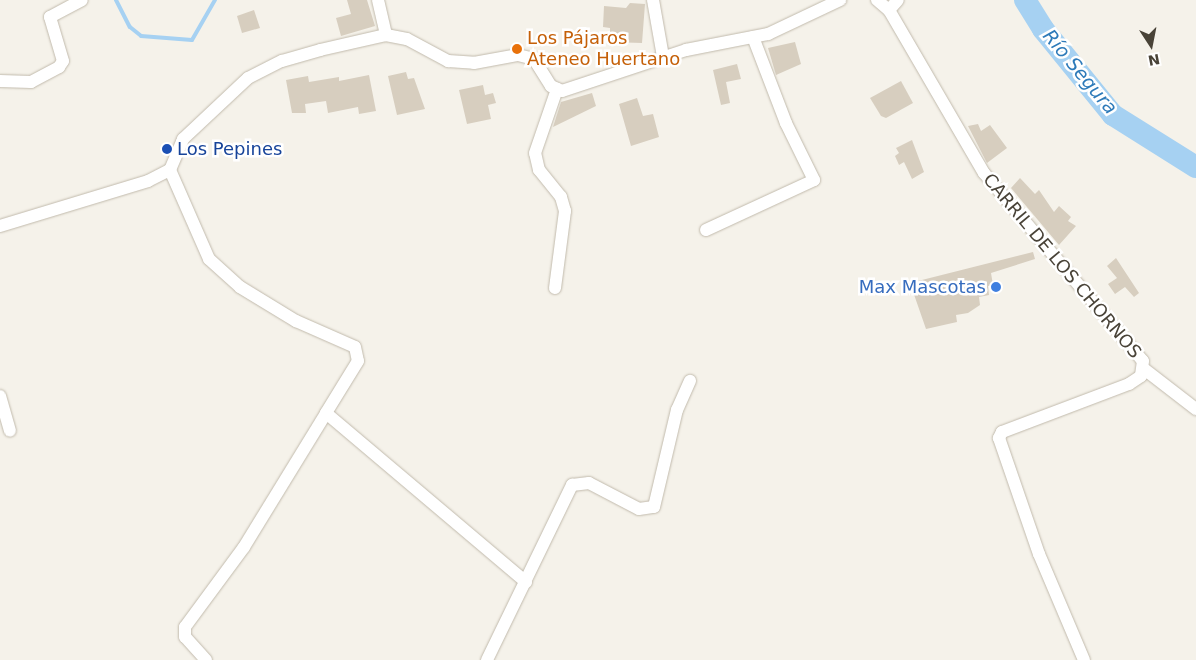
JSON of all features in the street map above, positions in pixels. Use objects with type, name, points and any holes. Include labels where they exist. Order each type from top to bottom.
[{"type":"street","points":[[0,81],[31,82],[59,67],[63,61],[50,17],[82,0]]},
{"type":"street","points":[[378,0],[386,34]]},
{"type":"street","points":[[653,0],[663,57]]},
{"type":"street","points":[[557,89],[569,90],[663,57],[784,29],[840,0]]},
{"type":"street","name":"CARRIL DE LOS CHORNOS","points":[[878,0],[888,10],[984,173],[1136,350],[1144,368],[1141,376],[1129,384],[1002,432],[999,438],[1039,554],[1084,660]]},
{"type":"street","points":[[888,10],[898,0]]},
{"type":"street","points":[[0,226],[148,181],[170,170],[184,139],[248,78],[282,61],[386,34],[408,39],[448,61],[474,63],[527,56],[538,62],[557,89]]},
{"type":"street","points":[[706,230],[814,180],[786,123],[753,37]]},
{"type":"street","points":[[555,288],[565,210],[560,197],[539,170],[536,153],[557,89]]},
{"type":"street","points":[[170,170],[209,259],[240,287],[296,321],[355,347],[358,361],[244,547],[184,627],[185,637],[206,660]]},
{"type":"street","points":[[1144,368],[1196,409]]},
{"type":"street","points":[[487,660],[572,485],[589,483],[639,509],[654,507],[677,410],[690,381]]},
{"type":"street","points":[[0,396],[10,431]]},
{"type":"street","points":[[326,413],[526,582]]},
{"type":"building","points":[[347,0],[367,0],[375,26],[341,36],[336,18],[351,14]]},
{"type":"building","points":[[630,3],[645,4],[642,43],[610,42],[610,28],[603,27],[604,6],[626,8]]},
{"type":"building","points":[[254,10],[260,28],[242,33],[237,16]]},
{"type":"building","points":[[795,42],[801,64],[776,75],[768,48]]},
{"type":"building","points":[[737,64],[741,79],[726,82],[730,103],[721,105],[713,70]]},
{"type":"building","points":[[406,72],[408,79],[414,78],[425,109],[397,115],[388,76]]},
{"type":"building","points":[[369,75],[376,111],[359,114],[358,107],[328,113],[326,101],[305,104],[306,113],[292,113],[286,80],[308,76],[309,82],[339,77],[339,81]]},
{"type":"building","points":[[901,81],[913,103],[886,118],[881,116],[870,98]]},
{"type":"building","points":[[483,85],[485,95],[493,93],[496,103],[488,105],[491,119],[467,124],[459,90]]},
{"type":"building","points":[[592,93],[596,106],[553,127],[561,102]]},
{"type":"building","points":[[637,98],[643,116],[653,114],[659,137],[631,146],[619,104]]},
{"type":"building","points":[[978,124],[981,131],[990,125],[1007,148],[987,163],[968,126]]},
{"type":"building","points":[[912,140],[924,172],[912,179],[904,162],[899,165],[895,156],[899,153],[896,148]]},
{"type":"building","points":[[1020,178],[1035,194],[1039,190],[1054,212],[1059,206],[1071,217],[1068,221],[1076,226],[1059,245],[1011,188]]},
{"type":"building","points":[[1033,252],[1035,259],[991,273],[993,285],[988,286],[989,295],[979,297],[980,305],[968,313],[956,315],[957,322],[926,329],[910,283]]},
{"type":"building","points":[[1116,258],[1139,293],[1134,297],[1125,287],[1115,294],[1108,284],[1117,278],[1107,266]]},
{"type":"waterway","points":[[116,0],[130,27],[141,36],[192,40],[215,0]]},
{"type":"waterway","name":"Río Segura","points":[[1025,0],[1043,29],[1113,115],[1196,167]]},
{"type":"place","name":"Los Pájaros Ateneo Huertano","points":[[517,49]]},
{"type":"place","name":"Los Pepines","points":[[167,149]]},
{"type":"place","name":"Max Mascotas","points":[[996,287]]}]
